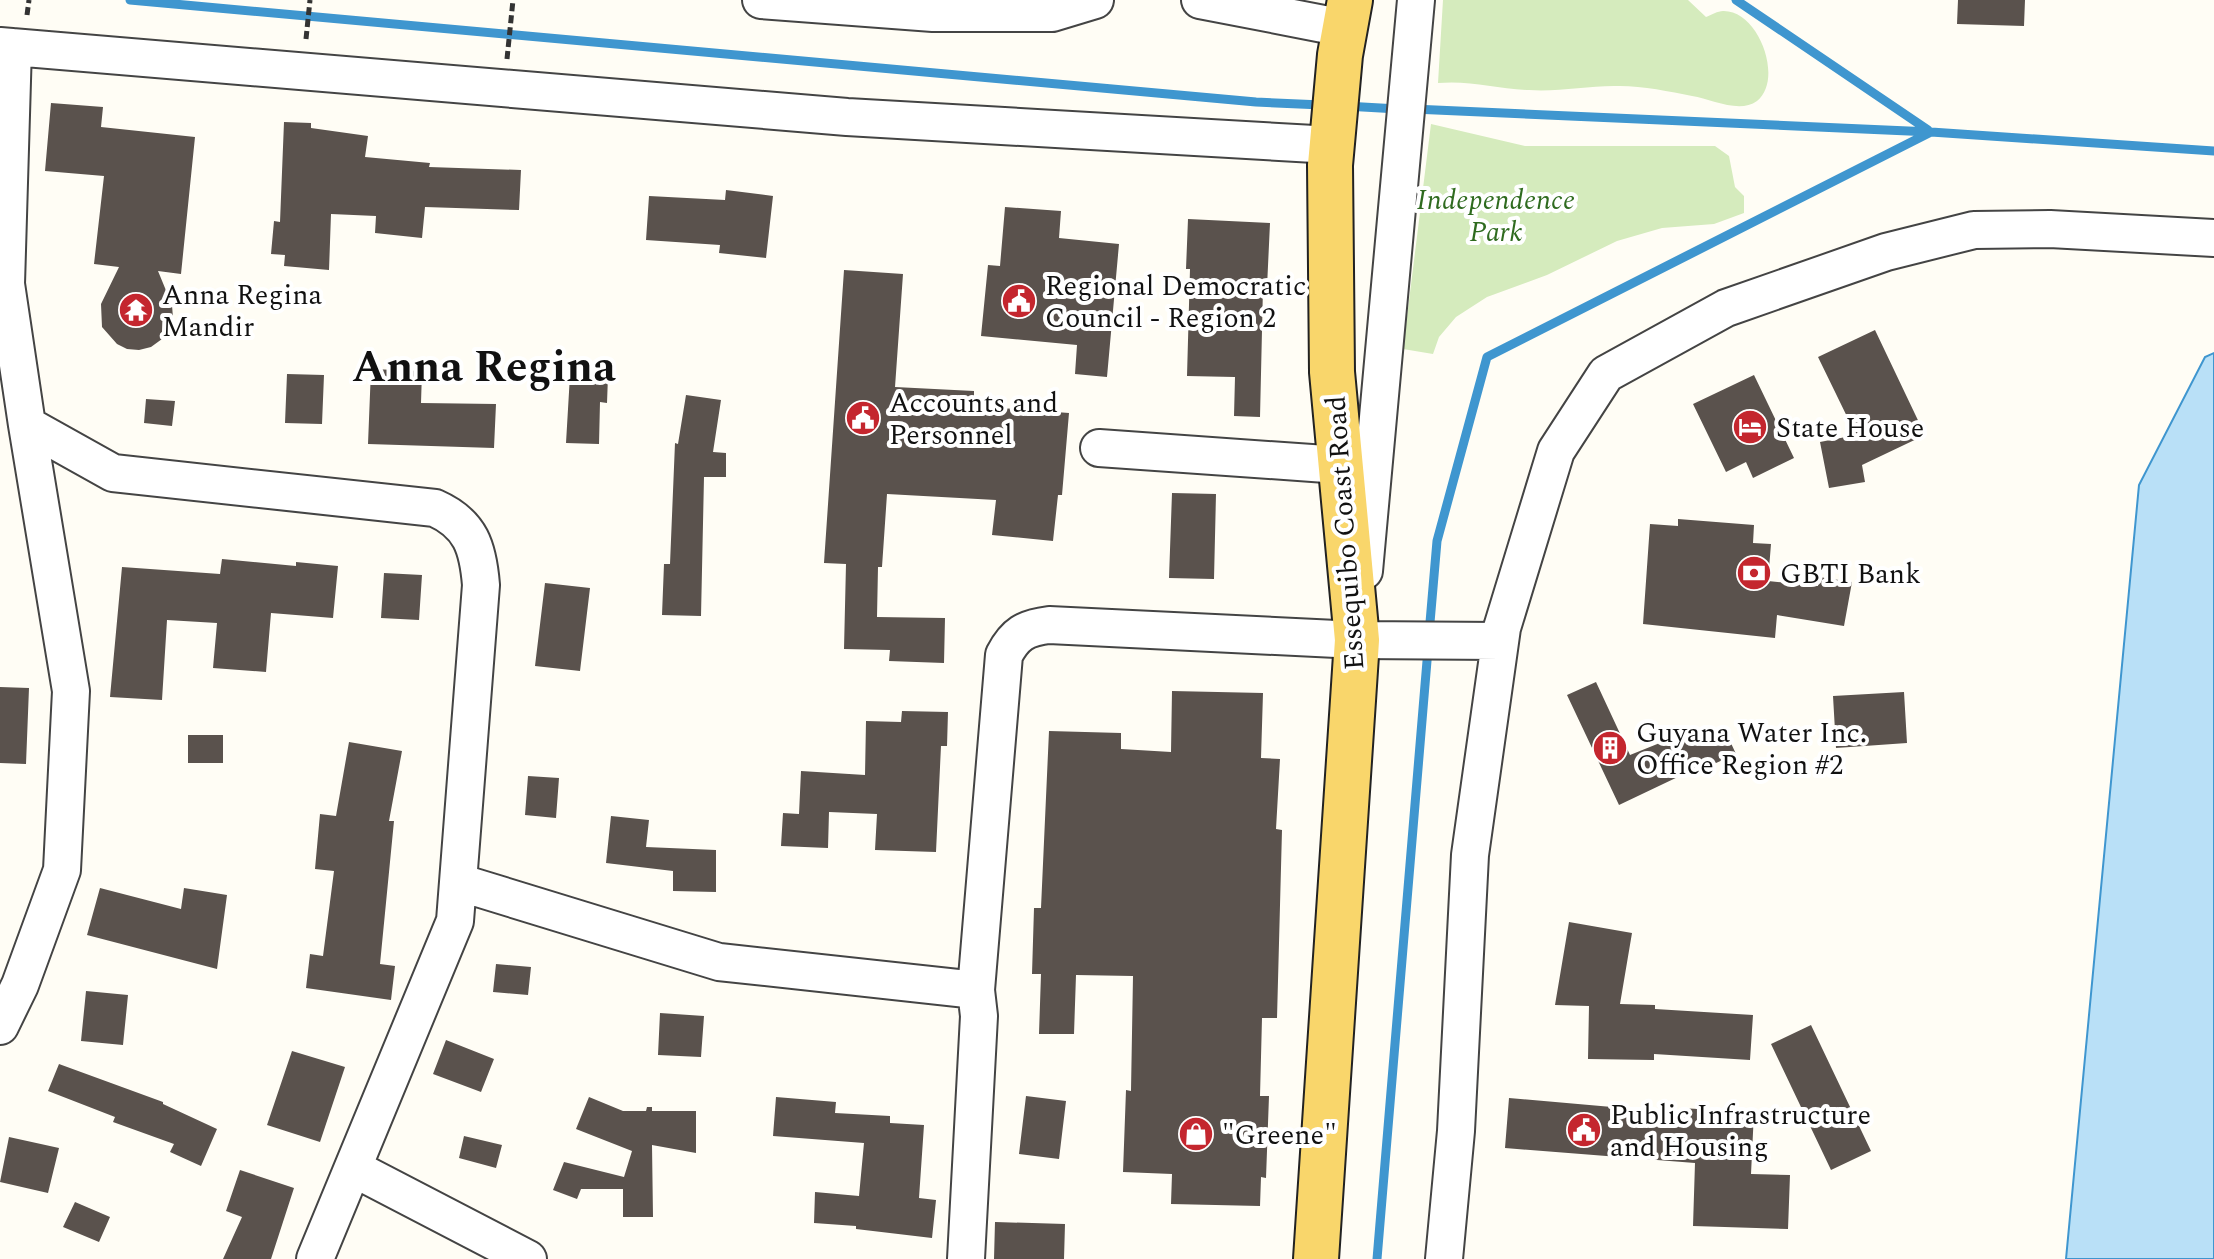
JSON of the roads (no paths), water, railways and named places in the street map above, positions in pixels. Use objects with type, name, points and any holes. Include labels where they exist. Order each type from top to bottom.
[{"type":"main road","name":"Essequibo Coast Road","points":[[1316,1259],[1373,640],[1340,465],[1332,372],[1332,135],[1345,28]]},
{"type":"street","points":[[761,0],[933,13],[1052,13],[1095,0]]},
{"type":"street","points":[[1200,0],[1345,28]]},
{"type":"street","points":[[1373,640],[1403,150],[1416,0]]},
{"type":"street","points":[[0,1026],[20,985],[62,870],[71,691],[6,284],[6,46],[847,117],[1332,135]]},
{"type":"street","points":[[1444,1259],[1456,1131],[1470,855],[1500,641],[1556,451],[1606,374],[1726,308],[1886,252],[1974,230],[2050,229],[2214,238]]},
{"type":"street","points":[[27,425],[113,473],[435,508],[454,516],[474,542],[481,585],[455,921],[315,1259]]},
{"type":"street","points":[[1099,448],[1340,465]]},
{"type":"street","points":[[966,1259],[979,1016],[976,990],[1004,655],[1013,637],[1030,627],[1049,625],[1373,640],[1500,641]]},
{"type":"street","points":[[458,882],[719,962],[976,990]]},
{"type":"street","points":[[353,1168],[528,1259]]},
{"type":"water","points":[[2214,353],[2214,1259],[2066,1259],[2139,485],[2205,357]]},
{"type":"waterway","points":[[130,0],[1256,102],[1322,105]]},
{"type":"waterway","points":[[1736,0],[1928,130]]},
{"type":"waterway","points":[[1345,106],[1398,109]]},
{"type":"waterway","points":[[1413,109],[1931,132],[2214,151]]},
{"type":"waterway","points":[[1429,634],[1437,541],[1487,357],[1931,132]]},
{"type":"waterway","points":[[1377,1259],[1428,649]]},
{"type":"place","name":"Regional Democratic Council - Region 2","points":[[1019,301]]},
{"type":"place","name":"Anna Regina Mandir","points":[[136,310]]},
{"type":"place","name":"Accounts and Personnel","points":[[863,418]]},
{"type":"place","name":"State House","points":[[1750,427]]},
{"type":"place","name":"GBTI Bank","points":[[1754,573]]},
{"type":"place","name":"Guyana Water Inc. Office Region #2","points":[[1610,748]]},
{"type":"place","name":"Public Infrastructure and Housing","points":[[1584,1130]]},
{"type":"place","name":"\"Greene\"","points":[[1196,1134]]},
{"type":"district","name":"Anna Regina","points":[[484,366]]},
{"type":"park label","name":"Independence Park","points":[[1496,215]]}]
